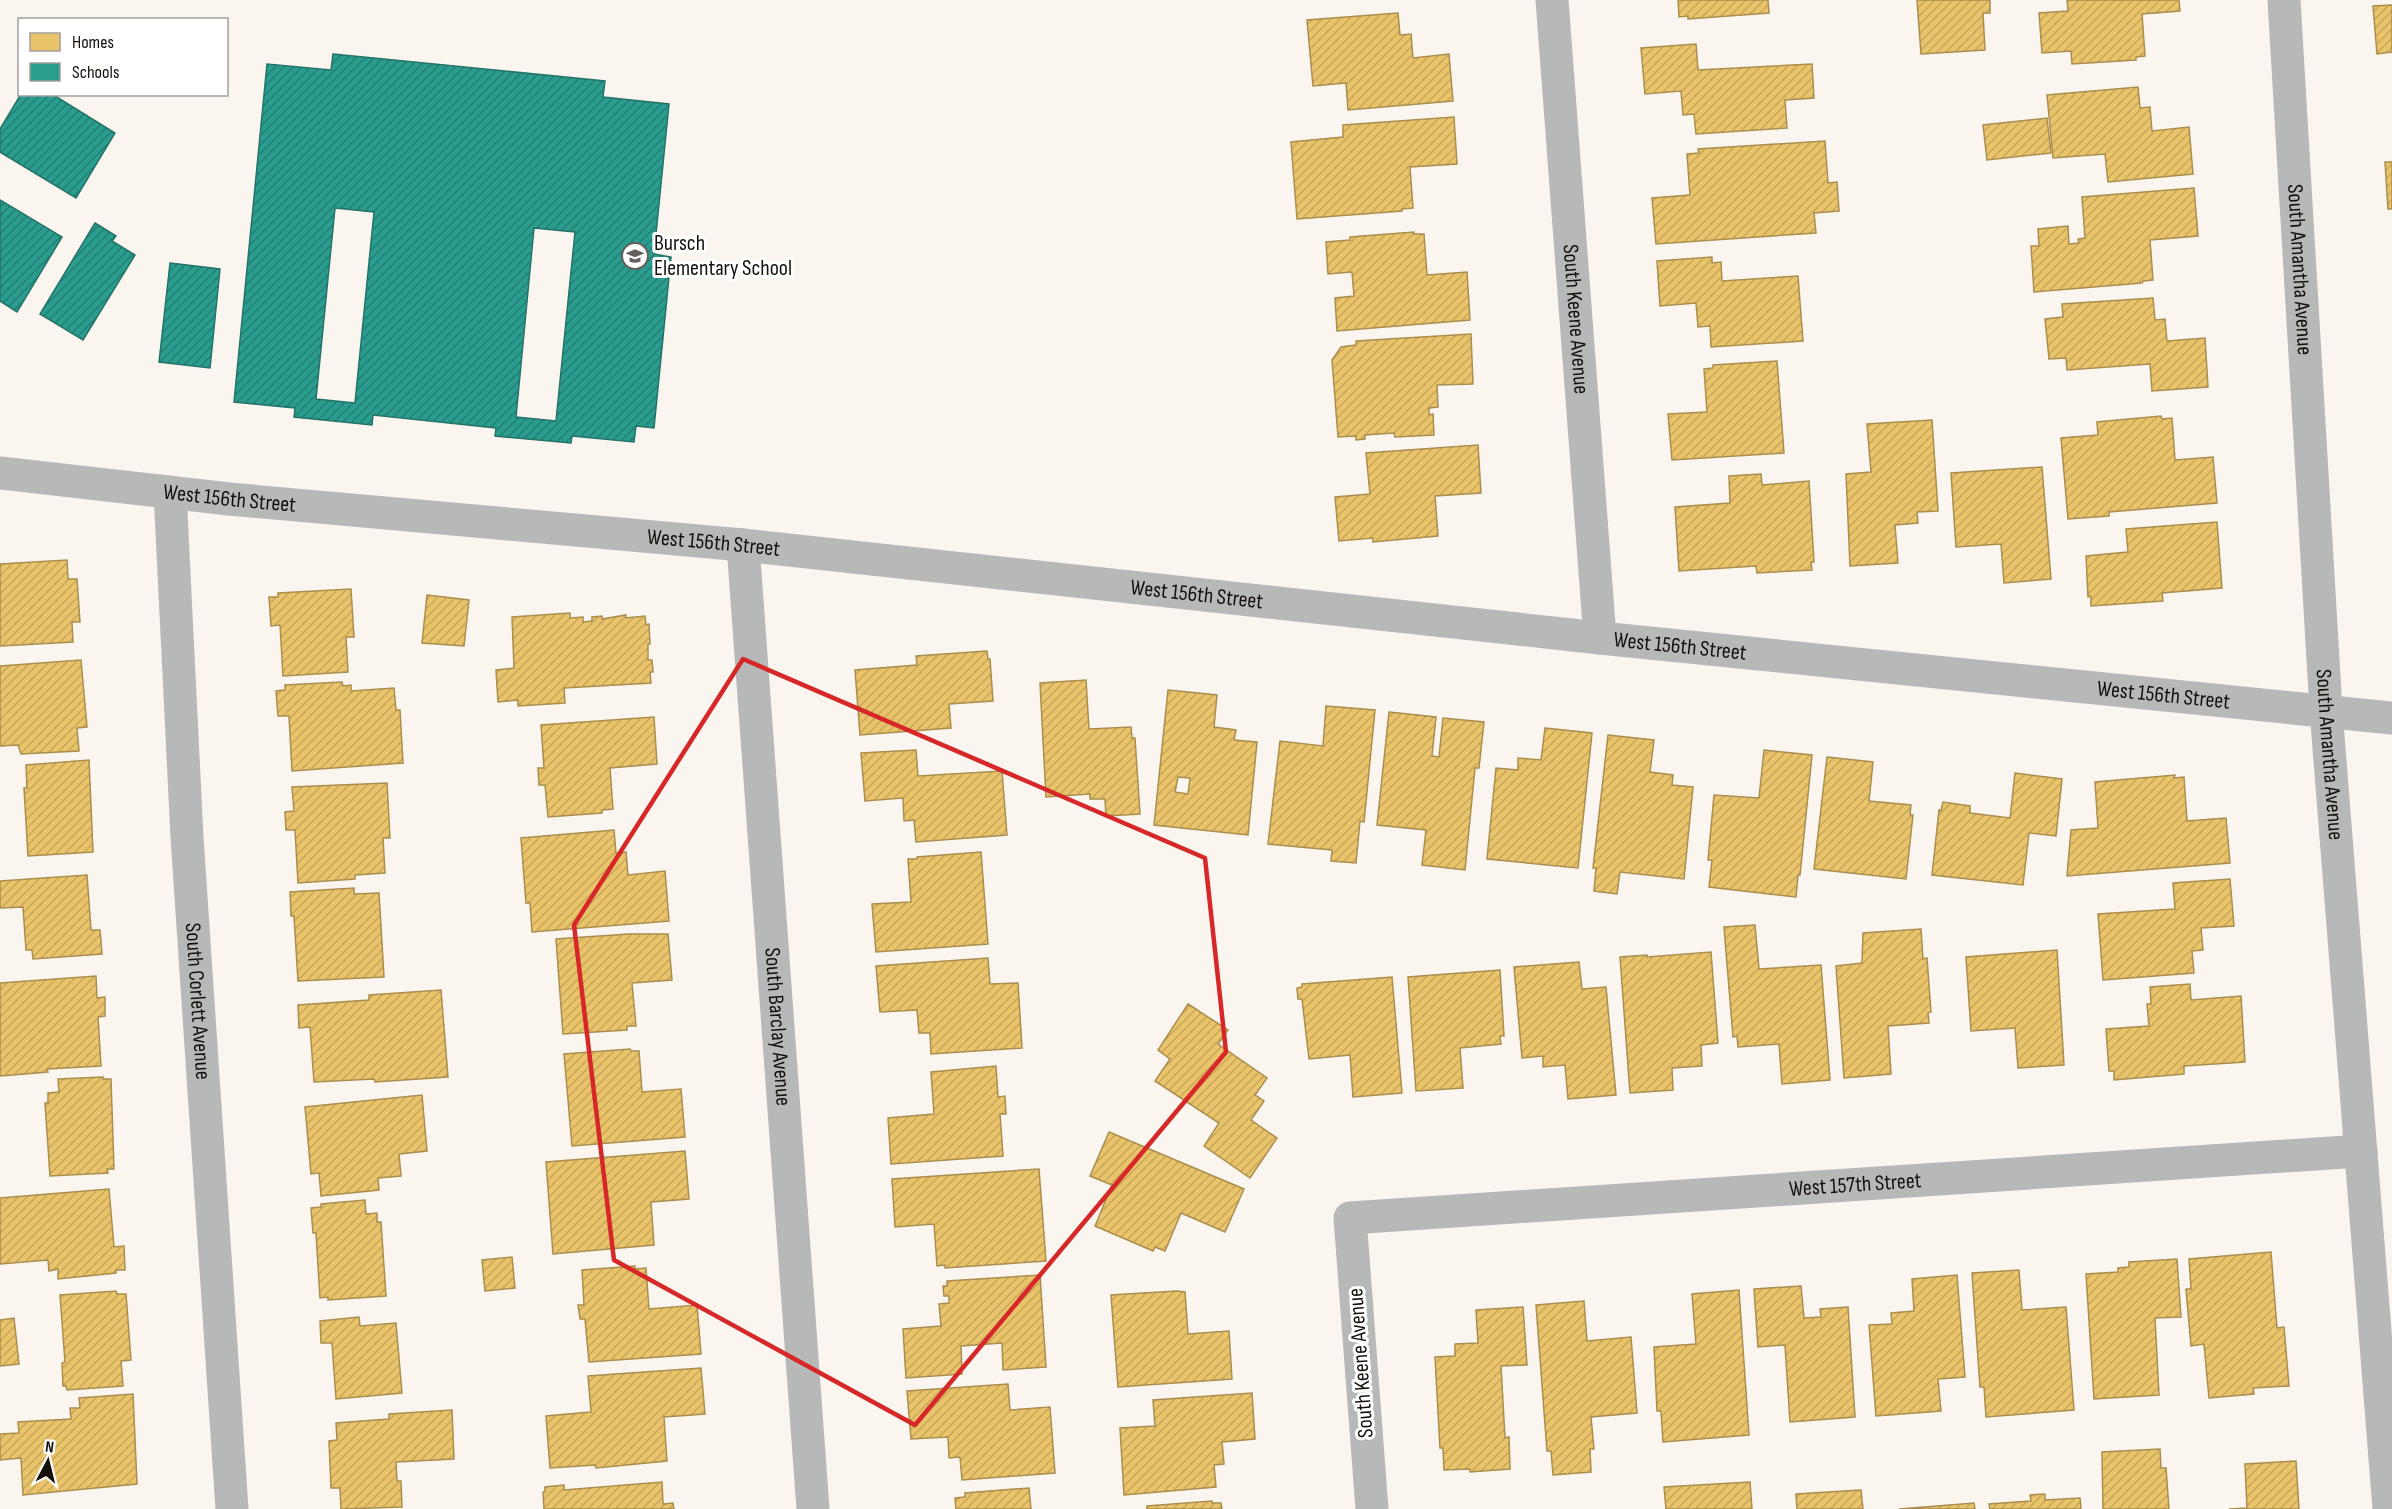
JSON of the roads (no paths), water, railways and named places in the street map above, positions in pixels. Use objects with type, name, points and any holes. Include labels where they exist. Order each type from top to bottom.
[{"type":"street","name":"South Keene Avenue","points":[[1552,0],[1600,638]]},
{"type":"street","name":"South Amantha Avenue","points":[[2284,0],[2326,710],[2389,1509]]},
{"type":"street","name":"West 156th Street","points":[[0,473],[229,499],[743,545],[1600,638],[2392,718]]},
{"type":"street","name":"South Corlett Avenue","points":[[170,492],[187,837],[232,1509]]},
{"type":"street","name":"South Barclay Avenue","points":[[743,545],[813,1509]]},
{"type":"street","name":"West 157th Street","points":[[1350,1218],[2361,1151]]},
{"type":"street","name":"South Keene Avenue","points":[[1350,1218],[1372,1509]]},
{"type":"place","name":"Bursch Elementary School","points":[[635,256]]}]
